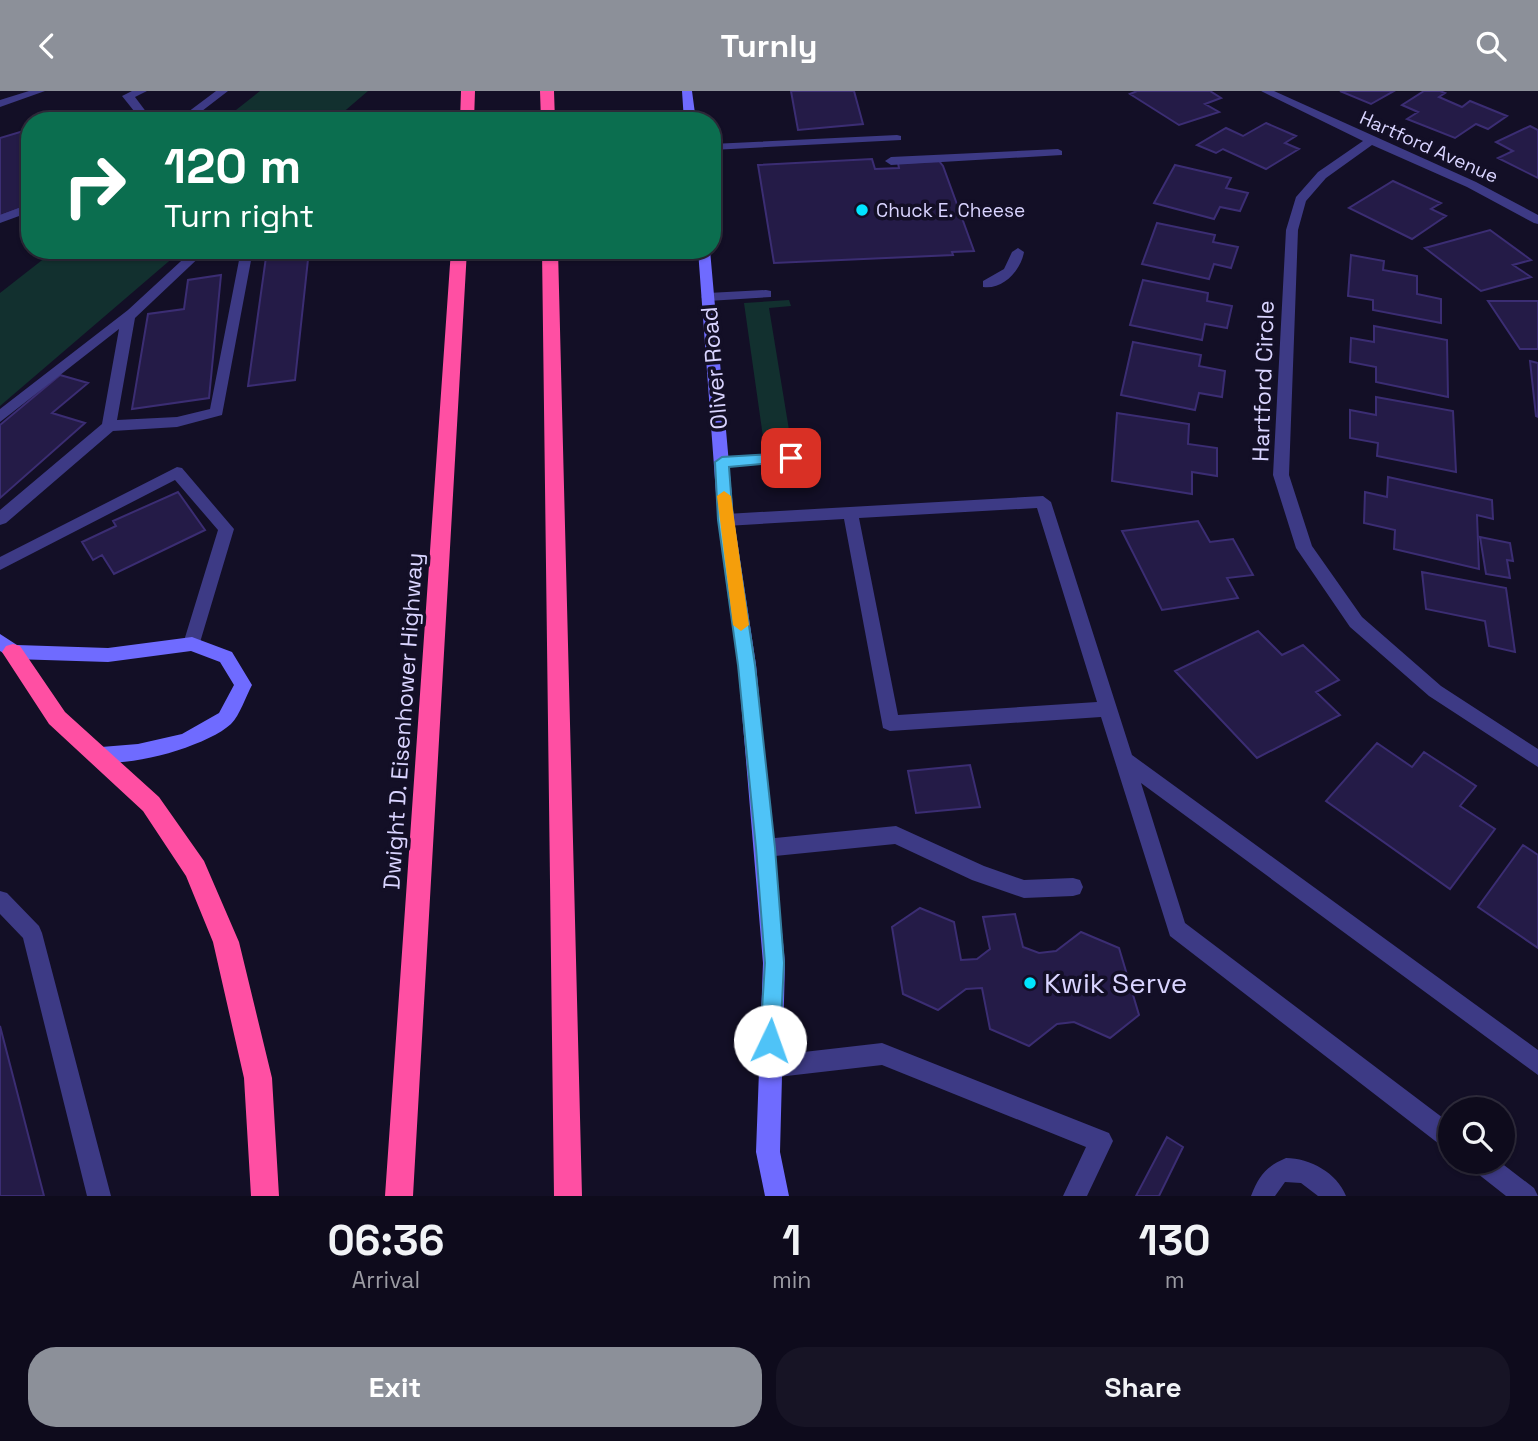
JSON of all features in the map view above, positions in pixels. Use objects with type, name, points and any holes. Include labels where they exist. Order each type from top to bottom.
[{"type":"highway","points":[[467,112],[468,91]]},
{"type":"highway","points":[[547,91],[548,112]]},
{"type":"highway","name":"Dwight D. Eisenhower Highway","points":[[399,1196],[458,259]]},
{"type":"highway","points":[[550,259],[568,1196]]},
{"type":"highway","points":[[6,646],[57,718],[151,804],[195,869],[226,942],[257,1078],[265,1196]]},
{"type":"main road","points":[[687,91],[689,112]]},
{"type":"main road","name":"Oliver Road","points":[[705,259],[726,520],[747,665],[774,963],[768,1152],[777,1196]]},
{"type":"main road","points":[[6,646],[108,655],[192,644],[226,657],[243,685],[225,718],[186,741],[138,752],[96,754]]},
{"type":"street","points":[[0,104],[40,91]]},
{"type":"street","points":[[141,112],[128,96],[142,91]]},
{"type":"street","points":[[194,112],[223,91]]},
{"type":"street","name":"Hartford Avenue","points":[[1266,91],[1298,108],[1438,167],[1538,220]]},
{"type":"street","points":[[721,147],[897,138]]},
{"type":"street","name":"Hartford Circle","points":[[1373,140],[1322,175],[1300,200],[1292,230],[1281,475],[1304,548],[1356,622],[1435,691],[1538,759]]},
{"type":"street","points":[[891,161],[1058,153]]},
{"type":"street","points":[[0,219],[21,211]]},
{"type":"street","points":[[988,284],[1007,276],[1017,261],[1018,251]]},
{"type":"street","points":[[0,418],[50,375],[131,313],[191,259]]},
{"type":"street","points":[[0,519],[109,426],[177,422],[216,412],[245,259]]},
{"type":"street","points":[[708,297],[766,294]]},
{"type":"street","points":[[109,426],[128,317],[131,313]]},
{"type":"street","points":[[722,462],[791,458]]},
{"type":"street","points":[[0,564],[177,472],[226,529],[192,644]]},
{"type":"street","points":[[726,520],[1043,502],[1177,929],[1438,1129]]},
{"type":"street","points":[[850,512],[890,723],[1107,709]]},
{"type":"street","points":[[1124,759],[1538,1064]]},
{"type":"street","points":[[765,848],[896,835],[979,873],[1024,889],[1073,887]]},
{"type":"street","points":[[0,899],[32,933],[99,1196]]},
{"type":"street","points":[[769,1067],[881,1054],[1101,1141],[1075,1196]]},
{"type":"street","points":[[1263,1196],[1266,1183],[1280,1171],[1293,1168],[1311,1175],[1334,1196]]},
{"type":"street","points":[[1497,1174],[1526,1196]]},
{"type":"green space","points":[[260,91],[368,91],[344,112],[233,112]]},
{"type":"green space","points":[[43,259],[172,259],[0,406],[0,293]]},
{"type":"green space","points":[[789,300],[791,306],[769,308],[790,436],[816,434],[817,440],[764,444],[744,303]]},
{"type":"building","points":[[791,91],[854,91],[863,124],[798,130]]},
{"type":"building","points":[[1137,91],[1210,91],[1221,98],[1205,104],[1219,112],[1179,125],[1130,94]]},
{"type":"building","points":[[1340,91],[1394,91],[1371,104]]},
{"type":"building","points":[[1424,91],[1440,91],[1445,93],[1439,97],[1462,107],[1470,101],[1507,116],[1488,129],[1476,124],[1455,138],[1407,119],[1418,112],[1402,105]]},
{"type":"building","points":[[1266,123],[1296,136],[1285,143],[1299,149],[1266,169],[1223,149],[1216,153],[1197,145],[1226,128],[1243,136]]},
{"type":"building","points":[[1530,126],[1538,130],[1538,178],[1498,158],[1513,151],[1496,142]]},
{"type":"building","points":[[21,132],[21,208],[0,216],[0,138]]},
{"type":"building","name":"Chuck E. Cheese","points":[[872,159],[875,169],[899,168],[898,163],[939,161],[974,251],[952,252],[953,255],[774,263],[758,165]]},
{"type":"building","points":[[1175,165],[1231,178],[1226,188],[1248,193],[1240,211],[1220,207],[1214,219],[1154,203]]},
{"type":"building","points":[[1393,181],[1441,203],[1431,209],[1446,216],[1412,239],[1349,208]]},
{"type":"building","points":[[1157,223],[1215,235],[1213,242],[1238,247],[1231,268],[1214,264],[1209,279],[1142,264]]},
{"type":"building","points":[[1490,230],[1531,260],[1513,265],[1531,277],[1481,291],[1425,248]]},
{"type":"building","points":[[1351,255],[1384,261],[1383,270],[1417,276],[1417,294],[1441,299],[1441,323],[1373,310],[1373,300],[1348,296]]},
{"type":"building","points":[[266,259],[308,259],[295,380],[248,386]]},
{"type":"building","points":[[221,275],[209,398],[132,409],[148,314],[184,309],[188,280]]},
{"type":"building","points":[[1143,280],[1208,293],[1207,301],[1232,306],[1227,328],[1205,324],[1202,340],[1130,325]]},
{"type":"building","points":[[1488,301],[1538,301],[1538,349],[1520,349]]},
{"type":"building","points":[[1374,326],[1447,340],[1448,397],[1376,382],[1376,367],[1350,362],[1351,338],[1374,342]]},
{"type":"building","points":[[1133,342],[1201,355],[1199,366],[1225,371],[1222,397],[1199,393],[1195,410],[1121,395]]},
{"type":"building","points":[[1530,361],[1538,363],[1538,417],[1536,416]]},
{"type":"building","points":[[60,375],[88,383],[52,413],[85,423],[0,498],[0,425]]},
{"type":"building","points":[[1376,397],[1453,411],[1456,472],[1377,456],[1378,443],[1350,438],[1350,410],[1376,415]]},
{"type":"building","points":[[1117,413],[1189,424],[1188,444],[1217,448],[1217,476],[1192,472],[1192,494],[1112,481]]},
{"type":"building","points":[[1388,477],[1492,500],[1493,519],[1477,515],[1479,569],[1394,549],[1395,530],[1364,523],[1365,492],[1387,497]]},
{"type":"building","points":[[178,492],[205,530],[114,574],[102,555],[93,560],[82,542],[116,526],[113,521]]},
{"type":"building","points":[[1198,521],[1210,542],[1233,539],[1253,575],[1227,578],[1238,598],[1162,610],[1122,531]]},
{"type":"building","points":[[1480,537],[1510,543],[1513,561],[1507,560],[1510,578],[1486,574]]},
{"type":"building","points":[[1422,572],[1506,588],[1515,652],[1489,646],[1485,621],[1426,609]]},
{"type":"building","points":[[1258,631],[1282,655],[1303,645],[1339,680],[1316,692],[1340,715],[1257,758],[1175,671]]},
{"type":"building","points":[[1377,743],[1412,767],[1424,752],[1476,786],[1460,806],[1495,829],[1450,889],[1326,801]]},
{"type":"building","points":[[970,765],[980,807],[916,813],[908,771]]},
{"type":"building","points":[[1523,845],[1538,855],[1538,948],[1478,907]]},
{"type":"building","points":[[920,908],[954,922],[961,960],[977,959],[990,949],[983,917],[1015,914],[1023,947],[1039,953],[1056,951],[1081,932],[1119,948],[1139,1015],[1110,1038],[1074,1022],[1057,1024],[1029,1046],[990,1029],[982,988],[966,989],[938,1010],[903,994],[892,927]]},
{"type":"building","points":[[0,1026],[44,1196],[0,1196]]},
{"type":"building","points":[[1167,1137],[1183,1147],[1159,1196],[1136,1196]]},
{"type":"slow traffic","points":[[724,496],[741,625]]},
{"type":"place","name":"Chuck E. Cheese","points":[[862,210]]},
{"type":"place","name":"Kwik Serve","points":[[1030,983]]},
{"type":"route","points":[[770,1041],[774,963],[765,848],[747,665],[726,520],[722,462],[791,458]]}]
